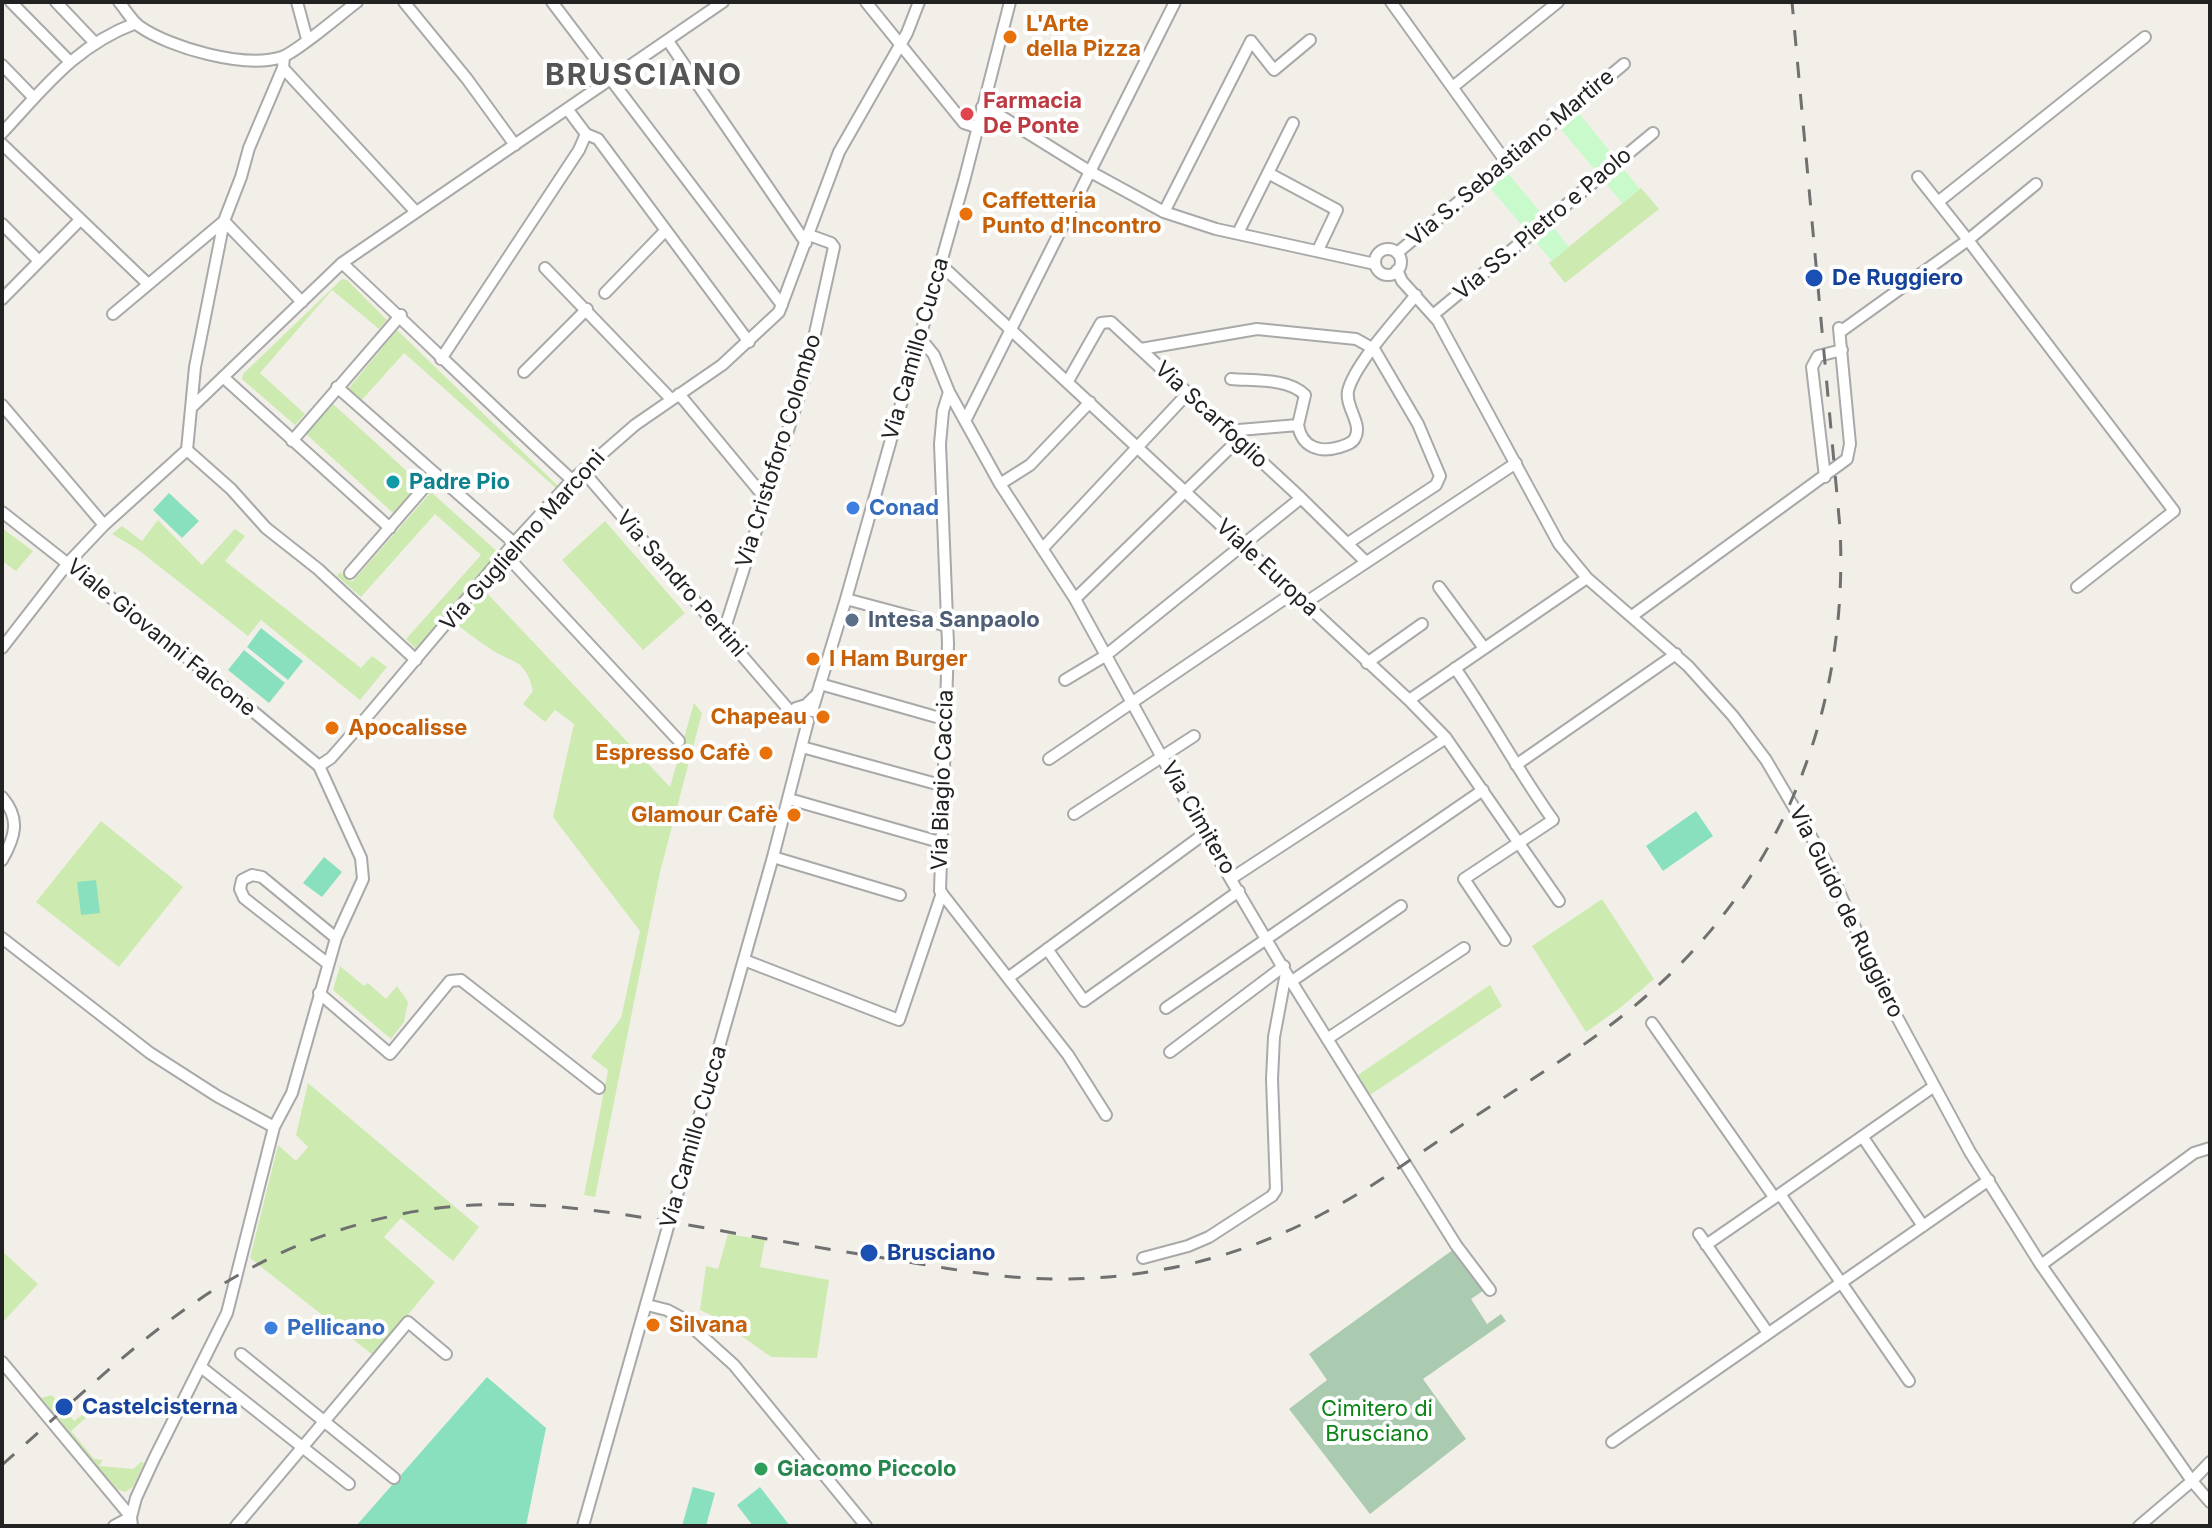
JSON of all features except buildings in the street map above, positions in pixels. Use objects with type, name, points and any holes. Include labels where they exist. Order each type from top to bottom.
[{"type":"street","points":[[11,2],[70,62]]},
{"type":"street","points":[[56,2],[94,42]]},
{"type":"street","points":[[119,2],[136,23],[173,42],[218,56],[284,62],[416,212]]},
{"type":"street","points":[[297,2],[307,39]]},
{"type":"street","points":[[2,648],[68,563],[104,525],[187,450],[195,367],[224,221],[249,148],[284,62],[307,39],[357,2]]},
{"type":"street","points":[[404,2],[467,79],[515,145]]},
{"type":"street","points":[[552,2],[782,305]]},
{"type":"street","points":[[192,407],[342,263],[723,2]]},
{"type":"street","points":[[866,2],[964,123],[976,127]]},
{"type":"street","name":"Via Guglielmo Marconi","points":[[319,766],[331,758],[514,543],[572,480],[626,431],[722,365],[779,312],[839,152],[900,46],[919,2]]},
{"type":"street","name":"Via Camillo Cucca","points":[[583,1526],[789,799],[802,747],[803,713],[818,689],[846,599],[1010,2]]},
{"type":"street","points":[[966,419],[1175,2]]},
{"type":"street","points":[[1391,2],[1506,162]]},
{"type":"street","points":[[1454,86],[1558,2]]},
{"type":"street","points":[[2,133],[70,62],[94,42],[136,23]]},
{"type":"street","points":[[1938,202],[2145,37]]},
{"type":"street","points":[[1164,212],[1251,41],[1274,70],[1310,40]]},
{"type":"street","points":[[668,41],[807,239]]},
{"type":"street","name":"Via S. Sebastiano Martire","points":[[1397,253],[1624,64]]},
{"type":"street","points":[[2,65],[34,98]]},
{"type":"street","points":[[982,107],[1164,212],[1238,233],[1375,264],[1383,273],[1390,274],[1401,264],[1397,253],[1390,249],[1382,250],[1376,256],[1375,264]]},
{"type":"street","points":[[568,110],[586,134],[598,139],[749,342]]},
{"type":"street","points":[[1238,233],[1293,123]]},
{"type":"street","name":"Via SS. Pietro e Paolo","points":[[1433,315],[1653,133]]},
{"type":"street","points":[[441,359],[555,188],[586,134]]},
{"type":"street","points":[[2,144],[148,284]]},
{"type":"street","points":[[1268,173],[1337,210],[1318,250]]},
{"type":"street","points":[[1918,177],[2174,511],[2077,587]]},
{"type":"street","points":[[1632,616],[1842,464],[1849,453],[1839,330],[1968,240],[2036,184]]},
{"type":"street","points":[[2,299],[80,220]]},
{"type":"street","points":[[113,314],[224,221]]},
{"type":"street","points":[[224,221],[302,302]]},
{"type":"street","points":[[2,224],[39,261]]},
{"type":"street","points":[[605,293],[665,231]]},
{"type":"street","name":"Via Cristoforo Colombo","points":[[723,634],[806,374],[834,247],[831,243],[807,239]]},
{"type":"street","points":[[342,263],[401,315],[441,359],[572,480]]},
{"type":"street","name":"Viale Europa","points":[[940,264],[1409,700],[1446,738],[1559,901]]},
{"type":"street","points":[[545,268],[675,396],[765,498]]},
{"type":"street","name":"Via Guido de Ruggiero","points":[[1397,270],[1402,281],[1433,315],[1559,544],[1587,578],[1676,654],[1733,716],[1786,792],[1826,862],[1884,993],[1933,1087],[2041,1265],[2192,1481],[2210,1502]]},
{"type":"street","points":[[1231,379],[1287,385],[1300,390],[1305,395],[1305,402],[1298,425],[1305,442],[1317,450],[1326,451],[1350,444],[1358,429],[1349,405],[1349,388],[1374,349],[1416,295]]},
{"type":"street","points":[[524,372],[587,309]]},
{"type":"street","points":[[292,441],[401,315]]},
{"type":"street","name":"Via Scarfoglio","points":[[1068,381],[1101,323],[1111,322],[1366,562]]},
{"type":"street","points":[[1141,349],[1257,329],[1356,339],[1374,349],[1418,424],[1440,476],[1436,485],[1348,543]]},
{"type":"street","name":"Via Cimitero","points":[[918,342],[926,345],[934,355],[949,392],[1000,484],[1075,599],[1204,834],[1327,1039],[1456,1245],[1490,1290]]},
{"type":"street","points":[[1825,477],[1812,367],[1818,356],[1842,350]]},
{"type":"street","points":[[223,377],[390,528]]},
{"type":"street","points":[[337,387],[514,543]]},
{"type":"street","name":"Via Biagio Caccia","points":[[949,392],[943,411],[940,457],[947,626],[943,843],[939,887],[1068,1055],[1106,1115]]},
{"type":"street","points":[[1043,548],[1188,393]]},
{"type":"street","points":[[1000,484],[1030,465],[1090,402]]},
{"type":"street","points":[[2,405],[104,525]]},
{"type":"street","points":[[1227,431],[1298,425]]},
{"type":"street","points":[[1075,599],[1237,441]]},
{"type":"street","points":[[187,450],[231,489],[266,528],[318,569],[416,660]]},
{"type":"street","points":[[1305,603],[1516,463]]},
{"type":"street","name":"Via Sandro Pertini","points":[[583,471],[779,696],[803,713]]},
{"type":"street","points":[[350,573],[436,474]]},
{"type":"street","points":[[1065,680],[1105,656],[1301,498]]},
{"type":"street","name":"Viale Giovanni Falcone","points":[[2,512],[319,766]]},
{"type":"street","points":[[505,554],[679,741]]},
{"type":"street","points":[[1409,700],[1587,578]]},
{"type":"street","points":[[1439,587],[1484,648]]},
{"type":"street","points":[[1049,759],[1293,593]]},
{"type":"street","points":[[846,599],[947,626]]},
{"type":"street","points":[[1367,663],[1422,624]]},
{"type":"street","points":[[1516,765],[1676,654]]},
{"type":"street","points":[[1455,668],[1553,820],[1464,879],[1505,940]]},
{"type":"street","points":[[818,689],[940,718]]},
{"type":"street","points":[[1074,814],[1194,736]]},
{"type":"street","points":[[1232,878],[1446,738]]},
{"type":"street","points":[[802,747],[944,786]]},
{"type":"street","points":[[132,1521],[136,1498],[222,1325],[234,1294],[274,1127],[292,1093],[327,963],[360,886],[364,869],[319,766]]},
{"type":"street","points":[[1166,1008],[1483,790]]},
{"type":"street","points":[[2,797],[15,819],[15,835],[2,860]]},
{"type":"street","points":[[789,799],[943,843]]},
{"type":"street","points":[[1008,978],[1204,834]]},
{"type":"street","points":[[773,857],[900,895]]},
{"type":"street","points":[[327,963],[244,898],[240,889],[242,880],[252,875],[262,877],[336,938]]},
{"type":"street","points":[[1047,949],[1084,1001],[1239,891]]},
{"type":"street","points":[[744,960],[899,1020],[942,893]]},
{"type":"street","points":[[1170,1052],[1288,973],[1401,906]]},
{"type":"street","points":[[2,938],[150,1053],[274,1127]]},
{"type":"street","points":[[1327,1039],[1464,948]]},
{"type":"street","points":[[1143,1258],[1209,1237],[1272,1196],[1276,1190],[1272,1079],[1274,1037],[1288,973]]},
{"type":"street","points":[[319,993],[390,1054],[450,981],[461,980],[599,1088]]},
{"type":"street","points":[[1652,1023],[1841,1282],[1909,1381]]},
{"type":"street","points":[[1706,1245],[1933,1087]]},
{"type":"street","points":[[1864,1139],[1923,1226]]},
{"type":"street","points":[[2041,1265],[2194,1153],[2210,1148]]},
{"type":"street","points":[[1612,1442],[1989,1180]]},
{"type":"street","points":[[1699,1234],[1768,1333]]},
{"type":"street","points":[[647,1305],[682,1318],[734,1365],[763,1396],[866,1526]]},
{"type":"street","points":[[255,1526],[240,1522],[408,1322],[446,1354]]},
{"type":"street","points":[[241,1354],[394,1478]]},
{"type":"street","points":[[2,1362],[132,1521]]},
{"type":"street","points":[[201,1367],[349,1484]]},
{"type":"street","points":[[2139,1526],[2210,1462]]},
{"type":"street","points":[[114,1526],[132,1521]]},
{"type":"green space","points":[[1578,112],[1613,155],[1595,170],[1559,127]]},
{"type":"green space","points":[[1621,166],[1640,189],[1622,203],[1604,181]]},
{"type":"green space","points":[[1506,171],[1542,214],[1524,228],[1488,185]]},
{"type":"green space","points":[[1641,188],[1659,209],[1565,283],[1549,263]]},
{"type":"green space","points":[[1551,224],[1569,247],[1552,261],[1533,239]]},
{"type":"green space","points":[[342,279],[347,280],[387,320],[379,329],[332,290],[260,373],[305,414],[295,425],[242,379],[243,374]]},
{"type":"green space","points":[[397,330],[557,485],[557,489],[404,353],[361,401],[348,389]]},
{"type":"green space","points":[[333,404],[420,483],[393,513],[306,434]]},
{"type":"green space","points":[[431,492],[500,554],[416,649],[406,639],[481,555],[435,514],[361,597],[337,576],[340,572],[352,582]]},
{"type":"green space","points":[[169,493],[199,521],[182,538],[153,510]]},
{"type":"green space","points":[[158,520],[202,565],[235,529],[245,536],[225,561],[361,668],[372,656],[387,667],[360,700],[261,620],[248,636],[137,549],[112,534],[122,526],[142,541]]},
{"type":"green space","points":[[605,521],[685,613],[643,650],[562,560]]},
{"type":"green space","points":[[2,528],[33,551],[16,571],[2,561]]},
{"type":"green space","points":[[485,591],[670,787],[694,703],[702,713],[660,872],[595,1197],[584,1195],[608,1070],[591,1057],[621,1018],[640,931],[553,817],[574,724],[555,710],[545,722],[523,704],[533,691],[522,667],[457,625]]},
{"type":"green space","points":[[261,628],[303,661],[288,680],[247,647]]},
{"type":"green space","points":[[244,650],[285,683],[269,703],[228,670]]},
{"type":"green space","points":[[1696,811],[1713,836],[1663,871],[1646,846]]},
{"type":"green space","points":[[101,821],[183,887],[119,967],[36,902]]},
{"type":"green space","points":[[324,857],[342,872],[322,897],[303,883]]},
{"type":"green space","points":[[96,880],[100,913],[81,915],[77,882]]},
{"type":"green space","points":[[1602,899],[1654,979],[1586,1032],[1532,946]]},
{"type":"green space","points":[[340,966],[364,986],[368,983],[386,999],[397,986],[408,1002],[404,1022],[391,1039],[333,990]]},
{"type":"green space","points":[[1490,985],[1502,1006],[1370,1095],[1358,1075]]},
{"type":"green space","points":[[308,1083],[479,1227],[453,1261],[401,1218],[384,1237],[435,1282],[374,1356],[250,1258],[278,1145],[296,1161],[308,1147],[296,1135]]},
{"type":"green space","points":[[728,1234],[765,1240],[760,1267],[829,1280],[817,1358],[771,1357],[715,1317],[700,1310],[706,1266],[718,1269]]},
{"type":"green space","name":"Cimitero di Brusciano","points":[[1454,1249],[1483,1291],[1471,1299],[1487,1324],[1501,1314],[1506,1321],[1423,1379],[1466,1439],[1370,1514],[1289,1409],[1327,1380],[1309,1354]]},
{"type":"green space","points":[[2,1251],[38,1284],[2,1323]]},
{"type":"green space","points":[[487,1377],[546,1428],[526,1526],[356,1526]]},
{"type":"green space","points":[[52,1395],[74,1421],[85,1413],[88,1416],[71,1431],[94,1459],[103,1460],[99,1466],[133,1469],[144,1463],[133,1487],[125,1492],[116,1489],[41,1398]]},
{"type":"green space","points":[[693,1487],[715,1493],[706,1526],[682,1526]]},
{"type":"green space","points":[[760,1487],[790,1526],[753,1526],[737,1505]]},
{"type":"railway","points":[[2,1465],[136,1347],[227,1282],[277,1255],[332,1233],[392,1216],[474,1205],[555,1206],[1008,1276],[1099,1278],[1166,1269],[1231,1253],[1294,1228],[1342,1203],[1555,1064],[1624,1015],[1693,950],[1735,899],[1770,844],[1798,786],[1819,724],[1833,661],[1840,595],[1840,528],[1792,2]]},
{"type":"place","name":"L'Arte della Pizza","points":[[1010,37]]},
{"type":"place","name":"Farmacia De Ponte","points":[[967,114]]},
{"type":"place","name":"Caffetteria Punto d'Incontro","points":[[966,214]]},
{"type":"place","name":"De Ruggiero","points":[[1814,278]]},
{"type":"place","name":"Padre Pio","points":[[393,482]]},
{"type":"place","name":"Conad","points":[[853,508]]},
{"type":"place","name":"Intesa Sanpaolo","points":[[852,620]]},
{"type":"place","name":"I Ham Burger","points":[[813,659]]},
{"type":"place","name":"Chapeau","points":[[823,717]]},
{"type":"place","name":"Apocalisse","points":[[332,728]]},
{"type":"place","name":"Espresso Cafè","points":[[766,753]]},
{"type":"place","name":"Glamour Cafè","points":[[794,815]]},
{"type":"place","name":"Brusciano","points":[[869,1253]]},
{"type":"place","name":"Silvana","points":[[653,1325]]},
{"type":"place","name":"Pellicano","points":[[271,1328]]},
{"type":"place","name":"Castelcisterna","points":[[64,1407]]},
{"type":"place","name":"Giacomo Piccolo","points":[[761,1469]]},
{"type":"district","name":"BRUSCIANO","points":[[644,76]]}]
